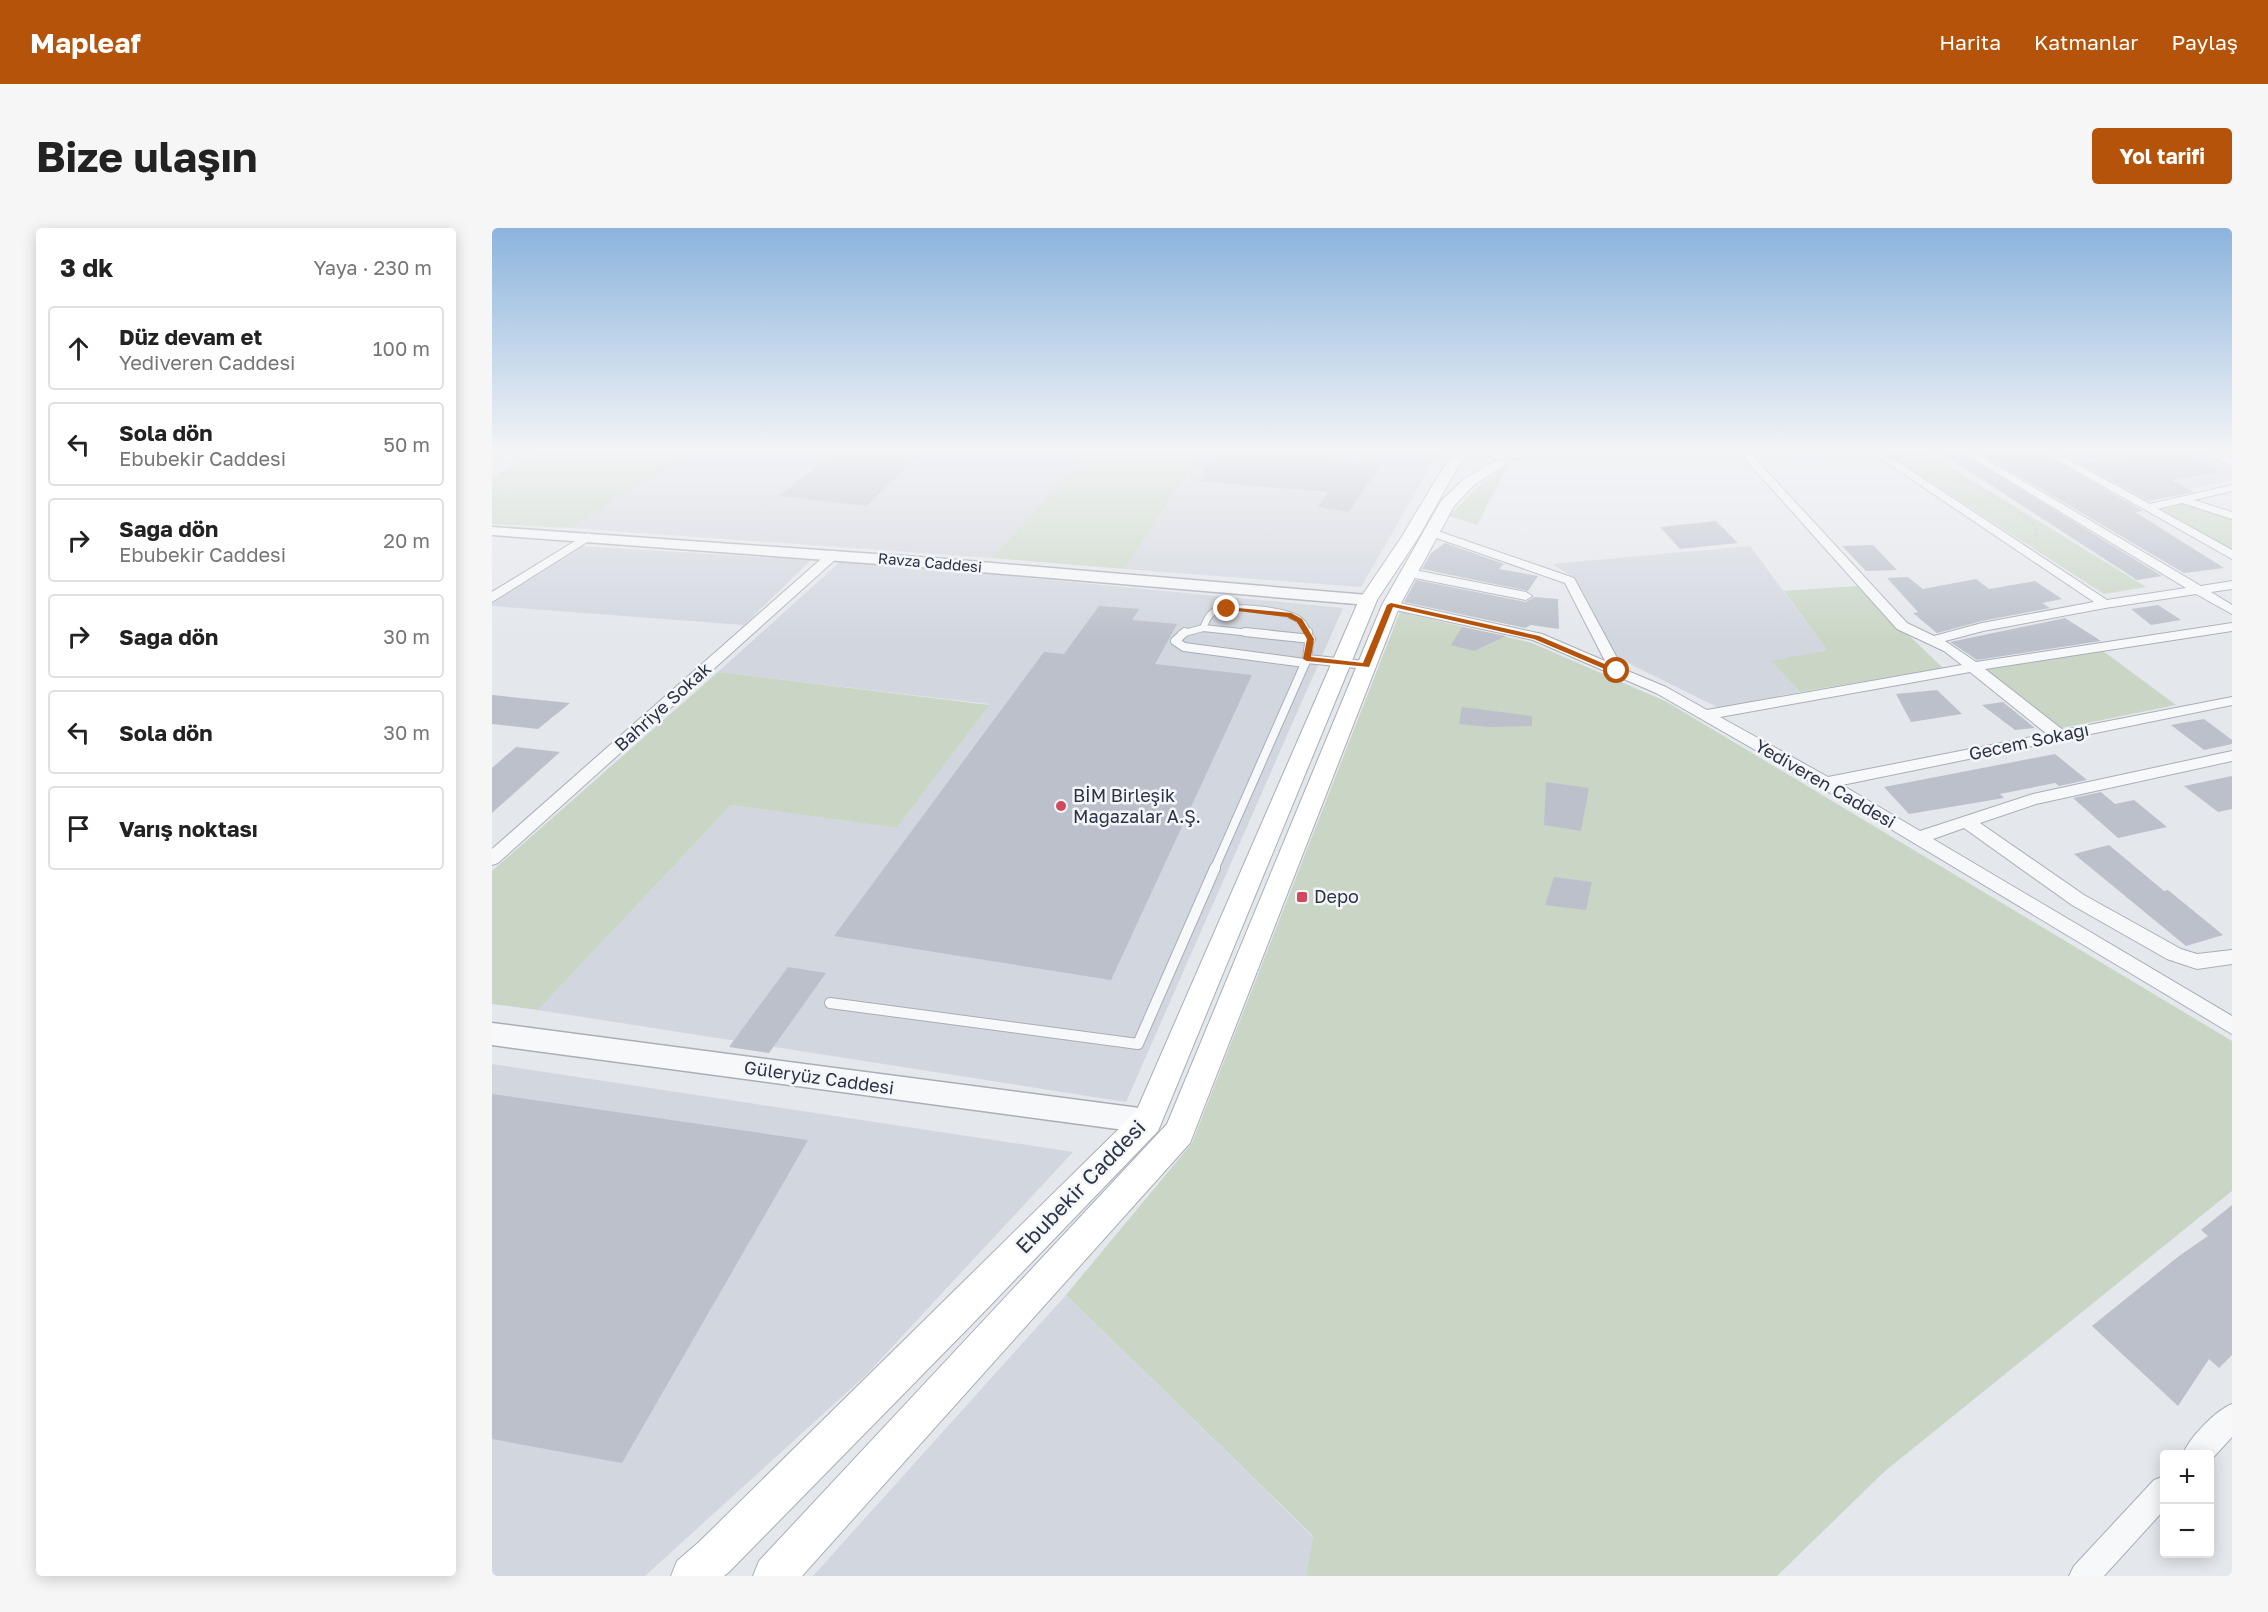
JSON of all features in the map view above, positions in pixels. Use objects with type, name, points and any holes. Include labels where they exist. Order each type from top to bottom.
[{"type":"main road","name":"Ebubekir Caddesi","points":[[1379,602],[1409,573],[1428,515]]},
{"type":"main road","name":"Ebubekir Caddesi","points":[[774,1576],[1179,1133],[1354,663],[1379,602],[1423,531],[1437,515]]},
{"type":"main road","name":"Ebubekir Caddesi","points":[[709,1566],[1147,1121],[1354,663]]},
{"type":"main road","points":[[1147,1121],[1179,1133]]},
{"type":"street","points":[[1801,515],[1902,626],[1949,648],[2060,736]]},
{"type":"street","points":[[1971,515],[2105,604]]},
{"type":"street","points":[[2072,515],[2232,610]]},
{"type":"street","points":[[2161,515],[2232,555]]},
{"type":"street","name":"Ravza Caddesi","points":[[492,531],[833,555],[1379,602]]},
{"type":"street","points":[[1423,531],[1570,581],[1617,671]]},
{"type":"street","points":[[492,598],[588,537]]},
{"type":"street","name":"Bahriye Sokak","points":[[492,859],[833,555]]},
{"type":"street","points":[[1409,573],[1526,596]]},
{"type":"street","points":[[1933,640],[1982,627],[2105,604],[2232,585]]},
{"type":"street","name":"Yediveren Caddesi","points":[[1379,602],[1537,637],[1660,690],[1826,783],[2232,1026]]},
{"type":"street","points":[[1705,715],[1973,667],[2232,627]]},
{"type":"street","name":"Gecem Sokağı","points":[[1826,783],[2232,701]]},
{"type":"street","points":[[1918,838],[2033,799],[2232,756]]},
{"type":"street","points":[[1965,821],[2078,900],[2174,954],[2197,962],[2232,957]]},
{"type":"street","name":"Güleryüz Caddesi","points":[[492,1034],[1147,1121]]},
{"type":"street","points":[[2202,1450],[2232,1418]]},
{"type":"street","points":[[2084,1576],[2160,1494]]},
{"type":"lane","points":[[830,1003],[1138,1044],[1306,661],[1311,639],[1303,623],[1294,617],[1260,612],[1227,609],[1213,611],[1203,628]]},
{"type":"lane","points":[[1311,639],[1203,628],[1182,633],[1175,642],[1184,647],[1306,661],[1354,663]]},
{"type":"path","points":[[2022,515],[2036,527],[2037,545]]},
{"type":"shaded area","points":[[592,515],[1031,515],[992,558],[571,528]]},
{"type":"shaded area","points":[[1160,515],[1403,515],[1361,587],[1125,569]]},
{"type":"shaded area","points":[[578,546],[811,560],[744,625],[492,606],[492,603]]},
{"type":"shaded area","points":[[1750,546],[1827,650],[1772,662],[1800,692],[1719,708],[1616,657],[1573,577],[1552,564]]},
{"type":"shaded area","points":[[842,560],[1343,608],[1126,1102],[538,1010],[731,805],[897,828],[989,704],[718,672]]},
{"type":"shaded area","points":[[492,1064],[1073,1152],[867,1374],[645,1576],[492,1576]]},
{"type":"shaded area","points":[[1066,1295],[1313,1537],[1306,1576],[813,1576]]},
{"type":"green space","points":[[492,515],[592,515],[571,528],[492,524]]},
{"type":"green space","points":[[1031,515],[1160,515],[1125,569],[992,558]]},
{"type":"green space","points":[[1450,515],[1482,515],[1477,525]]},
{"type":"green space","points":[[1981,515],[2029,515],[2146,587],[2104,594]]},
{"type":"green space","points":[[2166,515],[2218,515],[2232,520],[2232,551]]},
{"type":"green space","points":[[1857,586],[1943,668],[1800,692],[1771,661],[1827,650],[1784,591]]},
{"type":"green space","points":[[1400,612],[1532,643],[1667,702],[2232,1041],[2232,1191],[1885,1471],[1777,1576],[1306,1576],[1313,1536],[1066,1295],[1192,1143]]},
{"type":"green space","points":[[2103,651],[2176,705],[2057,729],[1983,669]]},
{"type":"green space","points":[[718,672],[989,705],[897,828],[731,805],[538,1010],[492,1004],[492,871]]},
{"type":"building","points":[[2037,515],[2062,515],[2162,576],[2137,580]]},
{"type":"building","points":[[2085,515],[2140,515],[2224,568],[2184,573]]},
{"type":"building","points":[[1716,521],[1738,543],[1680,549],[1660,527]]},
{"type":"building","points":[[1445,543],[1504,564],[1499,569],[1538,576],[1528,591],[1422,569],[1431,553]]},
{"type":"building","points":[[1873,545],[1897,570],[1866,571],[1842,546]]},
{"type":"building","points":[[1908,577],[1923,589],[1976,579],[1989,589],[2035,581],[2062,599],[2042,603],[2050,608],[1982,621],[1937,633],[1913,613],[1918,612],[1887,578]]},
{"type":"building","points":[[1416,580],[1526,602],[1534,597],[1558,599],[1559,629],[1531,625],[1525,628],[1404,602]]},
{"type":"building","points":[[2158,605],[2181,620],[2151,625],[2131,609]]},
{"type":"building","name":"BİM Birleşik Mağazalar A.Ş.","points":[[1099,606],[1139,609],[1132,620],[1177,624],[1155,664],[1252,675],[1111,980],[834,936],[1044,652],[1064,654]]},
{"type":"building","points":[[2065,618],[2101,641],[1977,660],[1950,642]]},
{"type":"building","points":[[1462,627],[1506,636],[1474,651],[1451,645]]},
{"type":"building","points":[[1937,690],[1962,714],[1911,722],[1896,694]]},
{"type":"building","points":[[492,695],[570,703],[538,729],[492,724]]},
{"type":"building","points":[[2003,702],[2035,728],[2015,730],[1982,705]]},
{"type":"building","points":[[1462,707],[1532,716],[1532,726],[1489,727],[1459,724]]},
{"type":"building","points":[[2204,719],[2232,740],[2232,744],[2204,750],[2171,725]]},
{"type":"building","points":[[516,747],[560,752],[492,813],[492,768]]},
{"type":"building","points":[[2055,754],[2087,780],[2059,786],[2055,783],[2000,794],[2004,798],[1909,814],[1884,787]]},
{"type":"building","points":[[2232,776],[2232,809],[2218,812],[2184,786]]},
{"type":"building","points":[[1546,782],[1589,788],[1581,831],[1544,825]]},
{"type":"building","points":[[2101,792],[2115,804],[2134,800],[2167,827],[2118,838],[2073,798]]},
{"type":"building","points":[[2109,845],[2164,891],[2168,890],[2223,935],[2186,946],[2074,854]]},
{"type":"building","points":[[1554,877],[1592,882],[1586,910],[1545,905]]},
{"type":"building","points":[[788,967],[826,973],[769,1053],[729,1047]]},
{"type":"building","points":[[492,1094],[808,1140],[622,1463],[492,1439]]},
{"type":"building","points":[[2232,1205],[2232,1355],[2219,1368],[2209,1359],[2178,1406],[2092,1326],[2179,1256],[2208,1236],[2201,1230]]},
{"type":"place","name":"BİM Birleşik Mağazalar A.Ş.","points":[[1061,806]]},
{"type":"place","name":"Depo","points":[[1302,897]]},
{"type":"route","points":[[1227,609],[1289,615],[1300,620],[1311,639],[1307,659],[1366,665],[1391,605],[1537,637],[1617,671]]}]
